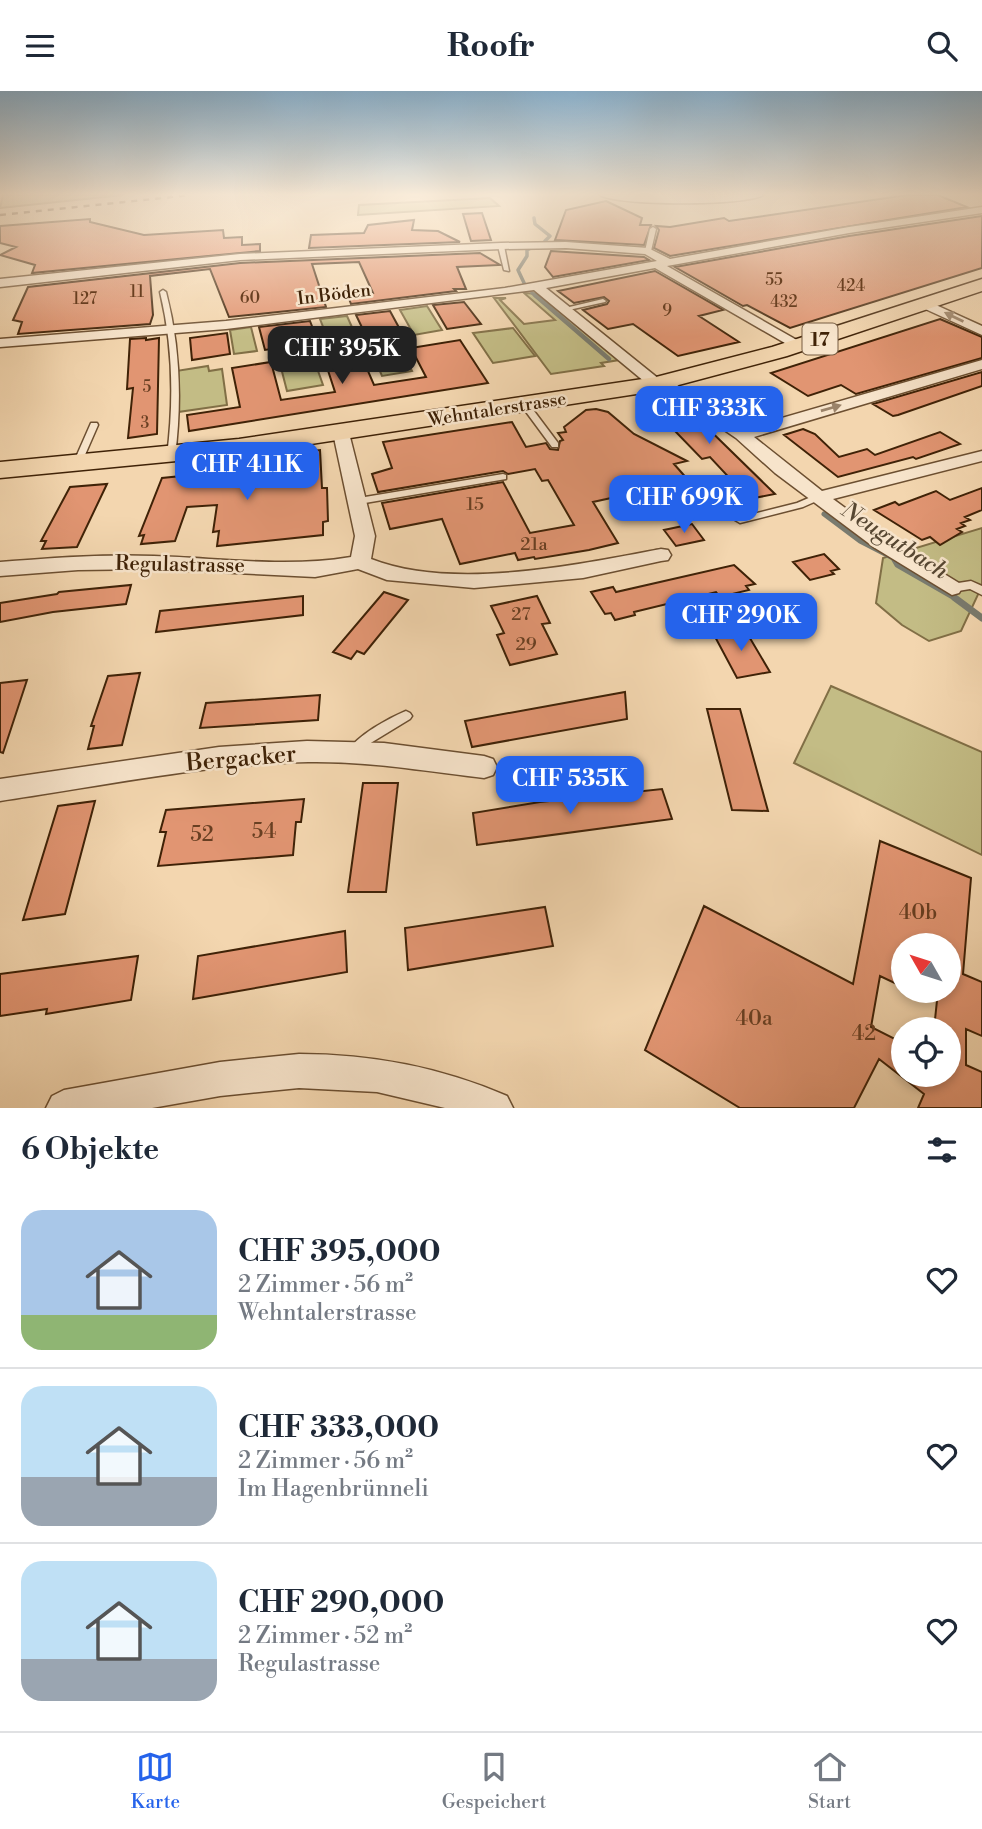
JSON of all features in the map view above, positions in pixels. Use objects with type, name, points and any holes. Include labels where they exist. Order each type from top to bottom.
[{"type":"main road","name":"Wehntalerstrasse","points":[[0,470],[171,456],[341,433],[659,383],[797,346],[982,285]]},
{"type":"street","name":"In Böden","points":[[0,343],[285,319],[537,287],[781,242]]},
{"type":"street","points":[[0,283],[240,257],[566,245],[648,251],[663,264],[797,346]]},
{"type":"street","points":[[537,287],[659,383],[742,435],[818,497],[882,544],[952,588]]},
{"type":"street","points":[[925,304],[982,331]]},
{"type":"street","points":[[742,435],[982,364]]},
{"type":"street","points":[[341,433],[365,536],[360,562]]},
{"type":"street","points":[[818,497],[982,456]]},
{"type":"street","name":"Regulastrasse","points":[[0,569],[78,563],[151,562],[315,570],[360,562],[387,573],[474,581],[583,571],[661,555]]},
{"type":"street","name":"Bergacker","points":[[0,790],[234,756],[353,752],[484,767]]},
{"type":"street","points":[[64,1108],[231,1078],[320,1072],[374,1075],[422,1083],[495,1108]]},
{"type":"lane","points":[[648,251],[650,242]]},
{"type":"lane","points":[[501,246],[507,270]]},
{"type":"lane","points":[[163,292],[173,330],[174,426],[171,456]]},
{"type":"lane","points":[[564,309],[603,301]]},
{"type":"lane","points":[[525,405],[555,445]]},
{"type":"lane","points":[[76,464],[94,425]]},
{"type":"lane","points":[[359,501],[503,477]]},
{"type":"lane","points":[[740,520],[800,505],[818,497]]},
{"type":"lane","points":[[952,588],[971,585],[982,591]]},
{"type":"lane","points":[[353,752],[365,740],[405,716]]},
{"type":"shaded area","points":[[524,293],[541,294],[619,360],[601,363],[604,366],[551,374],[494,298],[506,298],[500,300],[524,324],[555,320]]},
{"type":"shaded area","points":[[427,306],[442,330],[414,335],[400,310]]},
{"type":"shaded area","points":[[347,316],[359,343],[331,347],[320,319]]},
{"type":"shaded area","points":[[251,327],[257,351],[234,354],[230,330]]},
{"type":"shaded area","points":[[513,328],[535,356],[493,363],[473,333]]},
{"type":"shaded area","points":[[385,344],[388,348],[400,347],[412,371],[382,376],[369,346]]},
{"type":"shaded area","points":[[311,351],[323,385],[287,391],[278,356]]},
{"type":"shaded area","points":[[208,366],[209,371],[222,369],[227,405],[178,412],[176,371]]},
{"type":"shaded area","points":[[982,528],[982,586],[961,631],[929,641],[902,625],[876,603],[883,558]]},
{"type":"shaded area","points":[[831,686],[982,752],[982,855],[794,763]]},
{"type":"building","points":[[242,242],[242,245],[260,244],[260,251],[32,273],[35,265],[0,255],[16,247],[0,243]]},
{"type":"building","points":[[310,242],[448,242],[309,248]]},
{"type":"building","points":[[599,242],[645,242],[644,245]]},
{"type":"building","points":[[656,242],[752,242],[670,256],[654,248]]},
{"type":"building","points":[[813,242],[982,242],[982,268],[790,328],[747,305],[743,306],[675,267]]},
{"type":"building","points":[[551,251],[644,257],[649,260],[553,277],[545,267]]},
{"type":"building","points":[[480,253],[500,265],[457,267],[466,289],[454,289],[456,291],[351,304],[348,296],[373,293],[359,262],[312,264],[326,307],[229,317],[210,269],[150,276],[153,315],[150,324],[18,334],[22,322],[13,320],[28,287],[240,263]]},
{"type":"building","points":[[655,271],[723,310],[699,316],[739,342],[678,356],[633,324],[608,329],[583,310],[607,304],[609,301],[604,297],[574,303],[558,291]]},
{"type":"building","points":[[464,302],[481,324],[447,329],[433,305]]},
{"type":"building","points":[[390,311],[403,335],[368,340],[356,315]]},
{"type":"building","points":[[940,319],[982,337],[982,358],[856,394],[841,385],[808,396],[771,373]]},
{"type":"building","points":[[310,321],[318,342],[265,350],[259,327]]},
{"type":"building","points":[[227,333],[230,354],[192,360],[190,338]]},
{"type":"building","points":[[159,338],[157,434],[128,438],[133,388],[127,389],[130,339]]},
{"type":"building","points":[[460,340],[488,383],[189,431],[187,415],[240,407],[232,368],[271,362],[281,400],[335,392],[323,355],[359,350],[374,385],[426,377],[411,348]]},
{"type":"building","points":[[982,372],[982,386],[898,415],[893,416],[873,404]]},
{"type":"building","points":[[670,396],[686,407],[775,494],[749,499],[710,457],[702,459],[646,401]]},
{"type":"building","points":[[586,410],[608,412],[634,434],[687,461],[674,464],[689,481],[593,502],[618,543],[535,559],[518,560],[515,553],[460,564],[442,519],[390,529],[382,503],[503,482],[530,533],[574,525],[548,480],[542,481],[535,469],[508,474],[503,471],[378,492],[372,474],[392,468],[383,442],[512,422],[526,447],[546,443],[550,449],[558,450],[560,441],[563,440],[558,433],[566,432],[564,427]]},
{"type":"building","points":[[803,429],[815,434],[839,457],[867,449],[875,455],[940,432],[960,444],[916,459],[913,457],[838,477],[784,435]]},
{"type":"building","points":[[320,450],[322,488],[327,488],[328,521],[323,522],[323,535],[217,546],[219,531],[213,532],[217,505],[187,507],[175,541],[141,544],[144,535],[139,536],[162,478],[260,468],[261,456]]},
{"type":"building","points":[[107,484],[77,547],[42,549],[46,541],[41,541],[70,487]]},
{"type":"building","points":[[982,488],[982,510],[965,517],[970,520],[961,523],[965,526],[957,529],[962,532],[940,545],[930,537],[922,540],[874,510],[895,502],[899,505],[936,491],[950,500]]},
{"type":"building","points":[[692,524],[704,540],[676,546],[664,530]]},
{"type":"building","points":[[824,554],[839,569],[831,571],[834,574],[810,580],[793,562]]},
{"type":"building","points":[[734,565],[755,584],[746,586],[749,590],[720,597],[716,592],[634,612],[635,615],[615,620],[611,613],[605,614],[591,592],[613,587],[616,592]]},
{"type":"building","points":[[131,585],[126,604],[53,612],[0,622],[0,603],[59,592]]},
{"type":"building","points":[[384,592],[408,600],[364,654],[357,651],[351,659],[333,652]]},
{"type":"building","points":[[303,596],[303,615],[156,632],[160,611]]},
{"type":"building","points":[[537,596],[550,623],[542,624],[557,654],[510,665],[497,635],[504,633],[491,606]]},
{"type":"building","points":[[744,628],[770,672],[737,678],[713,633]]},
{"type":"building","points":[[140,673],[122,745],[88,749],[94,726],[91,726],[108,676]]},
{"type":"building","points":[[27,680],[3,753],[0,752],[0,683]]},
{"type":"building","points":[[625,692],[627,719],[472,747],[465,721]]},
{"type":"building","points":[[320,695],[318,720],[200,728],[206,703]]},
{"type":"building","points":[[707,709],[740,709],[768,811],[732,810]]},
{"type":"building","points":[[363,783],[398,783],[386,892],[348,892]]},
{"type":"building","points":[[662,789],[672,819],[477,845],[473,813],[540,802]]},
{"type":"building","points":[[304,799],[301,822],[296,822],[293,855],[158,866],[166,832],[160,832],[166,810]]},
{"type":"building","points":[[95,801],[65,914],[23,920],[58,806]]},
{"type":"building","points":[[880,841],[971,878],[963,974],[982,982],[982,1036],[966,1029],[966,1065],[982,1072],[982,1108],[918,1108],[924,1094],[915,1087],[961,1087],[961,1017],[935,1017],[937,1003],[961,1003],[961,933],[891,933],[891,981],[880,976],[871,1027],[891,1037],[891,1068],[879,1059],[854,1108],[740,1108],[645,1050],[704,906],[853,984]]},
{"type":"building","points":[[545,907],[553,946],[408,970],[405,928]]},
{"type":"building","points":[[345,931],[347,972],[193,999],[198,956]]},
{"type":"building","points":[[138,956],[131,1000],[46,1014],[47,1009],[0,1016],[0,974]]},
{"type":"waterway","name":"Neugutbach","points":[[525,285],[518,270],[527,256],[527,250],[533,247]]},
{"type":"waterway","name":"Neugutbach","points":[[532,293],[537,297]]},
{"type":"waterway","name":"Neugutbach","points":[[535,295],[609,359]]},
{"type":"waterway","name":"Neugutbach","points":[[824,514],[860,541],[893,558],[897,565],[957,599]]},
{"type":"waterway","name":"Neugutbach","points":[[957,599],[982,618]]}]
